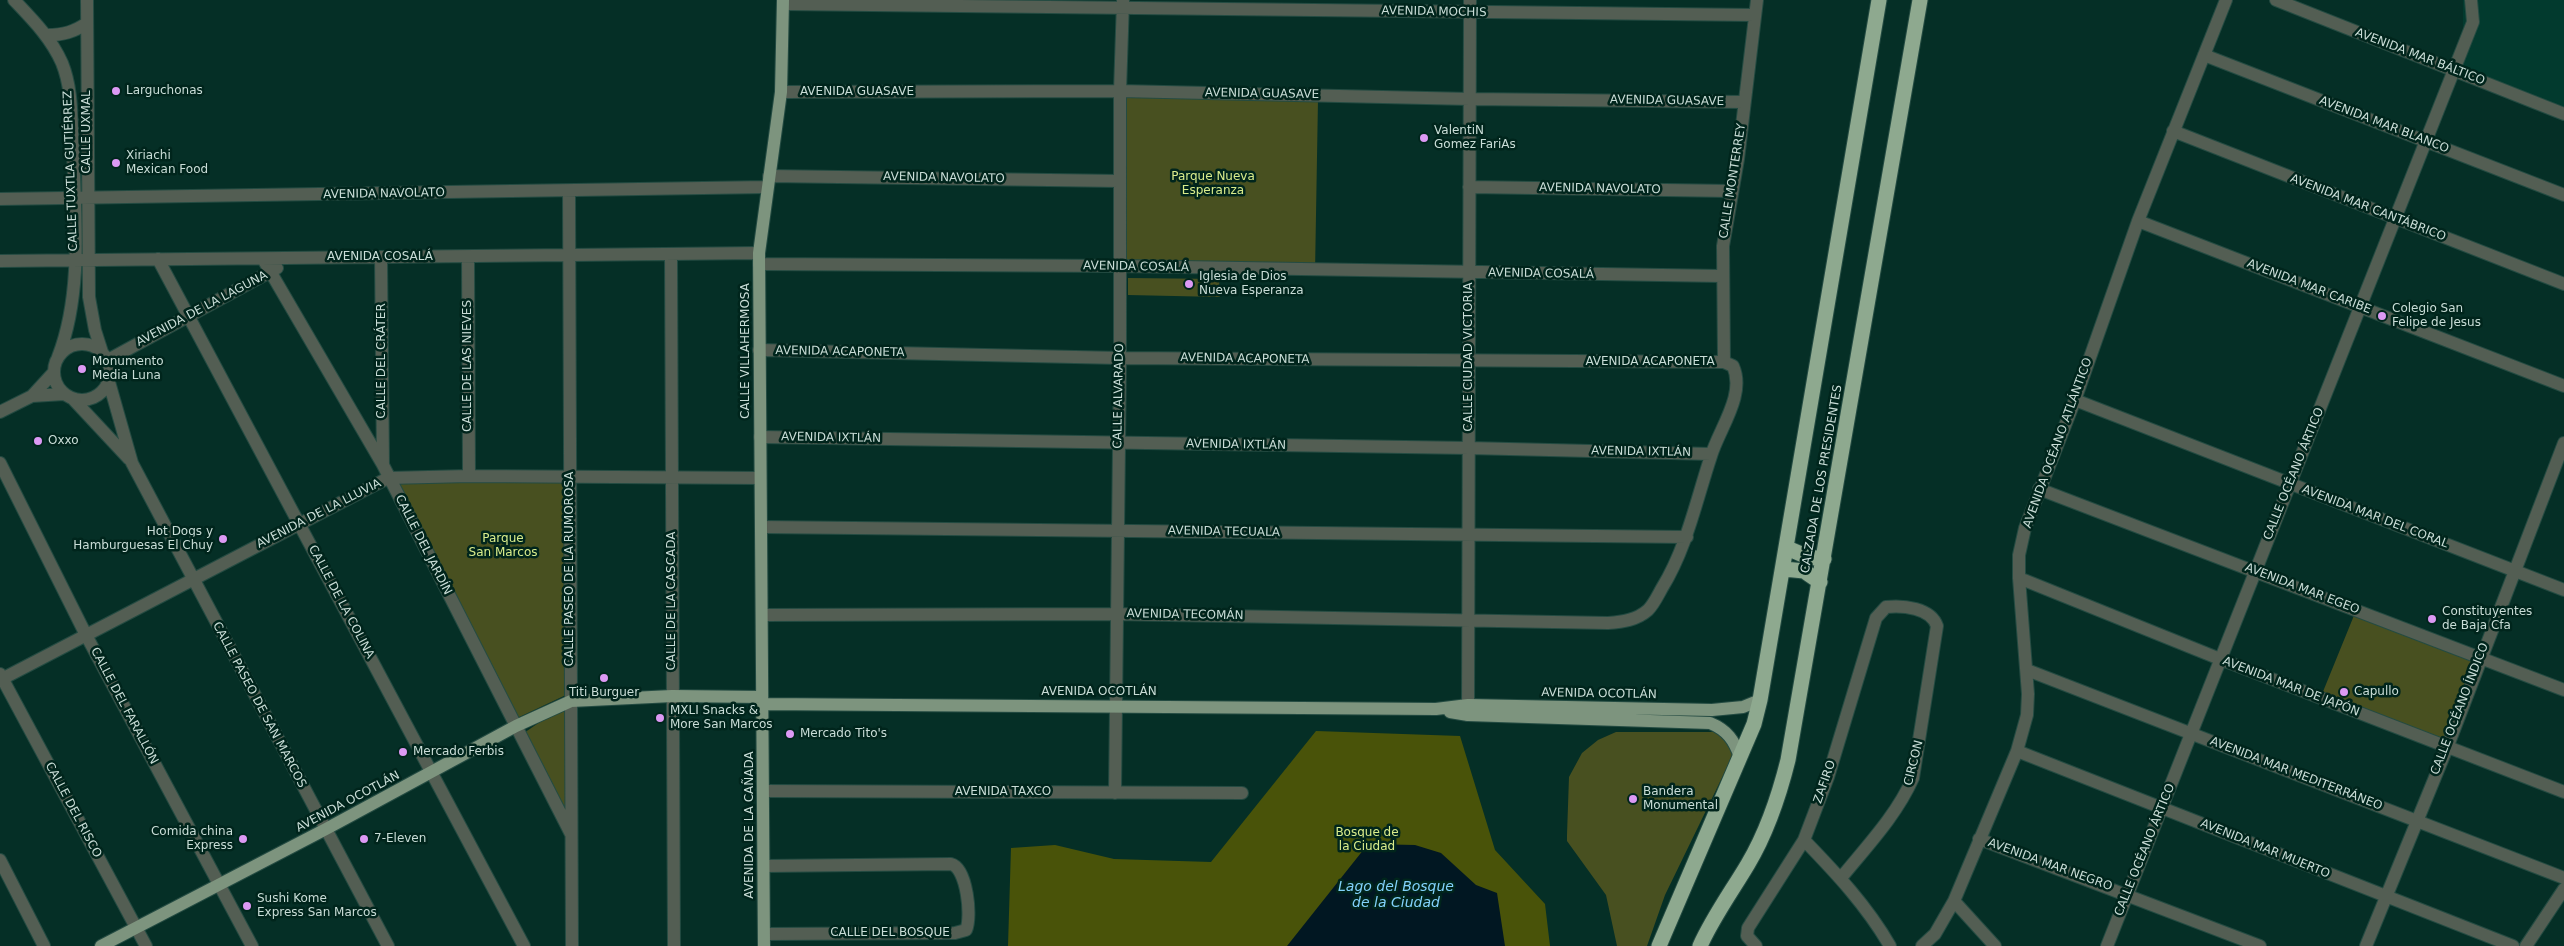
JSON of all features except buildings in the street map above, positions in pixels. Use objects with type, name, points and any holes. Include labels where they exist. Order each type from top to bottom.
[{"type":"highway","name":"CALZADA DE LOS PRESIDENTES","points":[[1659,946],[1754,724],[1760,700],[1788,548],[1880,0]]},
{"type":"highway","name":"CALZADA DE LOS PRESIDENTES","points":[[1699,943],[1750,862],[1780,791],[1796,717],[1820,582],[1920,0]]},
{"type":"highway","points":[[1788,548],[1808,557],[1824,559]]},
{"type":"highway","points":[[1784,569],[1804,570],[1820,582]]},
{"type":"main road","name":"CALLE VILLAHERMOSA","points":[[762,700],[760,259],[768,182],[781,92],[783,2]]},
{"type":"main road","name":"AVENIDA OCOTLÁN","points":[[101,946],[326,829],[516,726],[571,701],[672,696],[762,700],[1468,710],[1710,723],[1727,732],[1735,743],[1740,757]]},
{"type":"main road","name":"AVENIDA DE LA CAÑADA","points":[[762,700],[764,940]]},
{"type":"main road","name":"AVENIDA OCOTLÁN","points":[[1468,710],[1712,710],[1743,707],[1760,700]]},
{"type":"street","name":"CALLE TUXTLA GUTIÉRREZ","points":[[14,0],[48,35],[62,64],[70,91],[80,197],[71,306],[64,341],[58,357]]},
{"type":"street","name":"CALLE UXMAL","points":[[87,0],[80,197],[88,260],[89,297],[95,330],[105,356]]},
{"type":"street","name":"CALLE MONTERREY","points":[[1608,623],[1633,619],[1648,610],[1668,578],[1687,537],[1711,454],[1724,429],[1733,398],[1736,374],[1727,363],[1722,276],[1723,246],[1738,159],[1757,0]]},
{"type":"street","name":"AVENIDA OCÉANO ATLÁNTICO","points":[[1922,946],[1937,940],[2017,751],[2026,715],[2028,670],[2019,578],[2019,556],[2039,489],[2075,400],[2138,221],[2226,0]]},
{"type":"street","name":"AVENIDA MAR BÁLTICO","points":[[2276,0],[2564,114]]},
{"type":"street","name":"CALLE OCÉANO ÁRTICO","points":[[2107,946],[2473,22],[2471,0]]},
{"type":"street","name":"AVENIDA MOCHIS","points":[[783,2],[1470,6],[1755,15]]},
{"type":"street","name":"CALLE ALVARADO","points":[[1115,793],[1115,614],[1120,358],[1119,181],[1123,4]]},
{"type":"street","name":"CALLE CIUDAD VICTORIA","points":[[1468,710],[1470,6]]},
{"type":"street","points":[[48,35],[61,35],[76,31],[87,23]]},
{"type":"street","name":"AVENIDA MAR BLANCO","points":[[2204,55],[2564,195]]},
{"type":"street","name":"AVENIDA GUASAVE","points":[[781,92],[1120,91],[1470,100],[1744,102]]},
{"type":"street","name":"AVENIDA MAR CANTÁBRICO","points":[[2173,131],[2564,284]]},
{"type":"street","name":"AVENIDA NAVOLATO","points":[[0,199],[569,192],[768,182],[1119,181]]},
{"type":"street","name":"AVENIDA NAVOLATO","points":[[1470,187],[1731,191]]},
{"type":"street","name":"CALLE PASEO DE LA RUMOROSA","points":[[569,192],[572,946]]},
{"type":"street","name":"AVENIDA MAR CARIBE","points":[[2138,221],[2564,386]]},
{"type":"street","name":"AVENIDA COSALÁ","points":[[0,261],[671,255],[760,259],[1722,276]]},
{"type":"street","name":"CALLE DE LA CASCADA","points":[[671,255],[674,946]]},
{"type":"street","name":"CALLE DEL CRÁTER","points":[[381,257],[382,466]]},
{"type":"street","name":"CALLE DE LAS NIEVES","points":[[468,257],[469,476]]},
{"type":"street","name":"AVENIDA DE LA LAGUNA","points":[[105,356],[297,258]]},
{"type":"street","name":"CALLE DE LA COLINA","points":[[158,259],[524,946]]},
{"type":"street","name":"CALLE DEL JARDÍN","points":[[263,259],[382,466],[572,837]]},
{"type":"street","points":[[32,396],[68,397],[84,401],[94,398],[103,392],[109,382],[110,371],[105,356],[94,347],[79,345],[65,350],[58,357],[54,372],[56,384],[68,397]]},
{"type":"street","name":"AVENIDA ACAPONETA","points":[[759,350],[1120,358],[1727,363]]},
{"type":"street","points":[[0,412],[32,396],[54,372]]},
{"type":"street","name":"CALLE PASEO DE SAN MARCOS","points":[[109,382],[132,463],[192,580],[388,946]]},
{"type":"street","name":"CALLE PASEO DE SAN MARCOS","points":[[68,397],[104,430],[132,463]]},
{"type":"street","name":"AVENIDA MAR DEL CORAL","points":[[2075,400],[2564,590]]},
{"type":"street","name":"AVENIDA IXTLÁN","points":[[760,437],[1469,448],[1711,454]]},
{"type":"street","name":"CALLE OCÉANO ÍNDICO","points":[[2366,946],[2415,821],[2447,748],[2564,443]]},
{"type":"street","name":"CALLE DEL FARALLÓN","points":[[0,463],[86,635],[252,946]]},
{"type":"street","name":"AVENIDA DE LA LLUVIA","points":[[1,678],[388,478],[672,476],[760,478]]},
{"type":"street","name":"AVENIDA MAR EGEO","points":[[2039,489],[2564,690]]},
{"type":"street","name":"AVENIDA TECUALA","points":[[761,527],[1687,537]]},
{"type":"street","name":"AVENIDA MAR DE JAPÓN","points":[[2019,578],[2220,659],[2564,792]]},
{"type":"street","name":"CIRCON","points":[[1841,878],[1885,825],[1905,796],[1913,778],[1937,626],[1931,615],[1923,612],[1895,606],[1886,607]]},
{"type":"street","name":"ZAFIRO","points":[[1756,946],[1747,936],[1748,928],[1804,840],[1828,777],[1872,625],[1880,611],[1886,607]]},
{"type":"street","name":"AVENIDA TECOMÁN","points":[[762,615],[1115,614],[1608,623]]},
{"type":"street","name":"AVENIDA MAR MEDITERRÁNEO","points":[[2028,670],[2564,878]]},
{"type":"street","name":"CALLE DEL RISCO","points":[[1,678],[146,946]]},
{"type":"street","name":"AVENIDA MAR MUERTO","points":[[2017,751],[2513,946]]},
{"type":"street","name":"AVENIDA TAXCO","points":[[764,791],[1242,793]]},
{"type":"street","name":"AVENIDA MAR NEGRO","points":[[1980,838],[2128,893],[2260,946]]},
{"type":"street","points":[[1804,840],[1841,878],[1890,946]]},
{"type":"street","points":[[0,860],[44,946]]},
{"type":"street","name":"CALLE DEL BOSQUE","points":[[764,866],[951,864],[959,868],[964,876],[968,917],[966,930],[955,933],[764,940]]},
{"type":"street","points":[[2526,946],[2564,889]]},
{"type":"street","points":[[1954,901],[1996,946]]},
{"type":"shaded area","points":[[2463,0],[2564,0],[2564,108],[2463,68]]},
{"type":"green space","name":"Parque Nueva Esperanza","points":[[1121,94],[1318,99],[1315,272],[1120,271]]},
{"type":"green space","name":"Parque San Marcos","points":[[567,191],[571,580],[568,694],[513,720],[396,483],[468,478],[568,477]]},
{"type":"green space","points":[[1128,278],[1219,279],[1220,297],[1128,295]]},
{"type":"green space","points":[[2355,613],[2480,663],[2447,748],[2320,699]]},
{"type":"green space","points":[[570,663],[570,701],[569,702]]},
{"type":"green space","points":[[569,702],[569,735],[566,812],[524,733]]},
{"type":"green space","name":"Bosque de la Ciudad","points":[[1316,731],[1460,736],[1495,850],[1545,904],[1550,946],[1008,946],[1011,848],[1055,845],[1114,859],[1211,862]]},
{"type":"green space","points":[[1616,732],[1717,732],[1730,743],[1733,755],[1665,895],[1647,946],[1617,946],[1606,895],[1567,841],[1569,777],[1582,753],[1598,740]]},
{"type":"water","name":"Lago del Bosque de la Ciudad","points":[[1368,844],[1415,845],[1441,853],[1476,885],[1497,893],[1505,946],[1287,946]]},
{"type":"place","name":"Larguchonas","points":[[116,91]]},
{"type":"place","name":"ValentiN Gomez FariAs","points":[[1424,138]]},
{"type":"place","name":"Xiriachi Mexican Food","points":[[116,163]]},
{"type":"place","name":"Iglesia de Dios Nueva Esperanza","points":[[1189,284]]},
{"type":"place","name":"Colegio San Felipe de Jesus","points":[[2382,316]]},
{"type":"place","name":"Monumento Media Luna","points":[[82,369]]},
{"type":"place","name":"Oxxo","points":[[38,441]]},
{"type":"place","name":"Hot Dogs y Hamburguesas El Chuy","points":[[223,539]]},
{"type":"place","name":"Constituyentes de Baja Cfa","points":[[2432,619]]},
{"type":"place","name":"Titi Burguer","points":[[604,678]]},
{"type":"place","name":"Capullo","points":[[2344,692]]},
{"type":"place","name":"MXLI Snacks & More San Marcos","points":[[660,718]]},
{"type":"place","name":"Mercado Tito's","points":[[790,734]]},
{"type":"place","name":"Mercado Ferbis","points":[[403,752]]},
{"type":"place","name":"Bandera Monumental","points":[[1633,799]]},
{"type":"place","name":"Comida china Express","points":[[243,839]]},
{"type":"place","name":"7-Eleven","points":[[364,839]]},
{"type":"place","name":"Sushi Kome Express San Marcos","points":[[247,906]]}]
